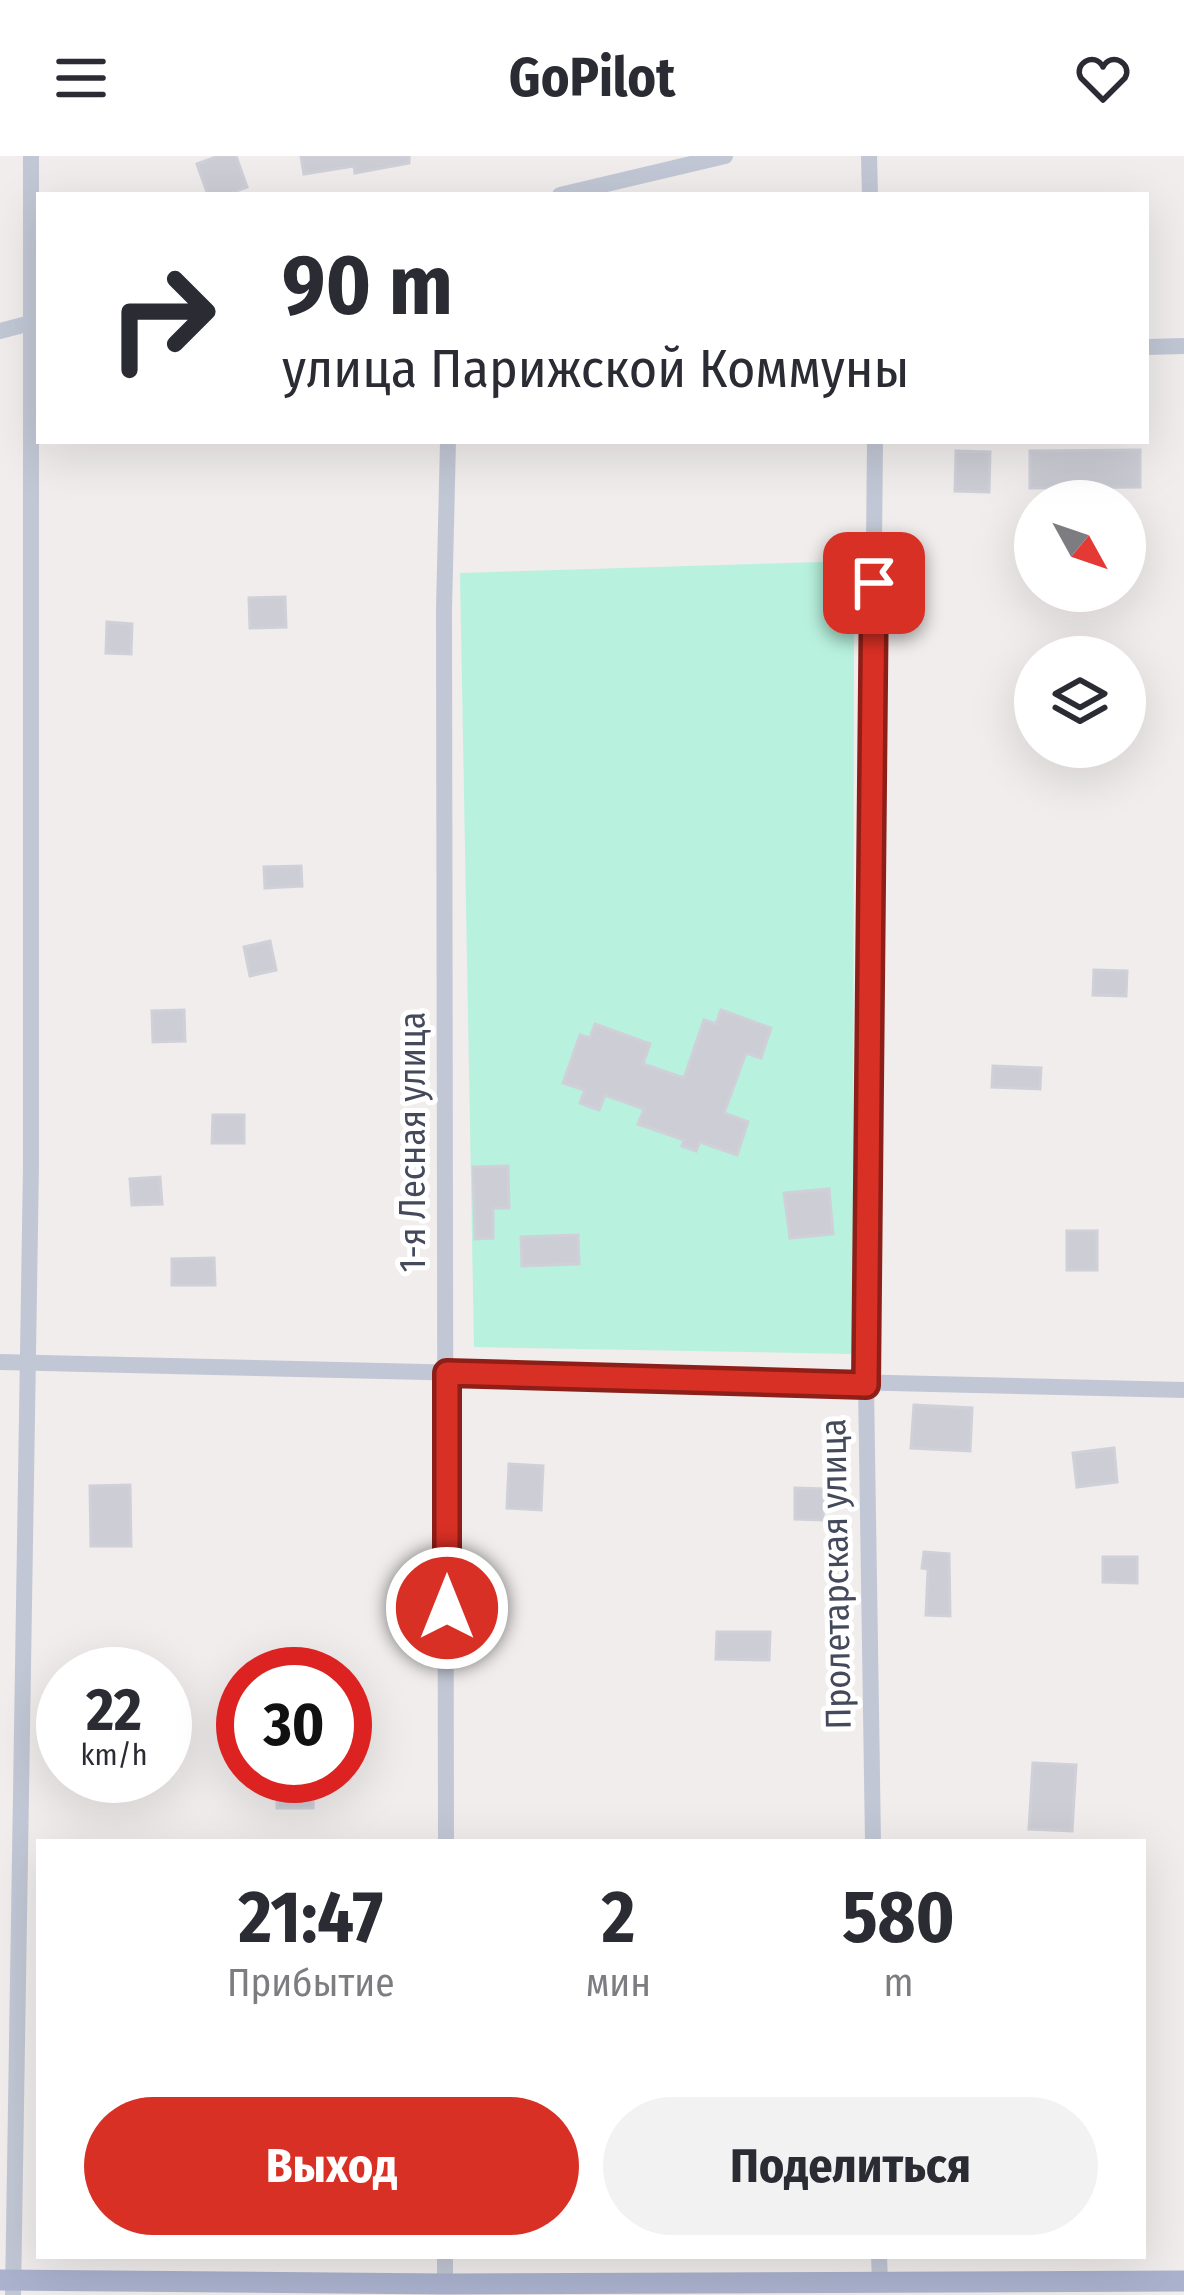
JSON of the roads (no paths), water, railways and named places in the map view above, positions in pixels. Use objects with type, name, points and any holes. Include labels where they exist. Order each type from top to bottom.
[{"type":"main road","points":[[8,2285],[1184,2281]]},
{"type":"street","points":[[8,2285],[29,1362],[35,322],[31,156]]},
{"type":"street","points":[[573,192],[725,156]]},
{"type":"street","points":[[869,156],[870,192]]},
{"type":"street","points":[[0,331],[35,322]]},
{"type":"street","points":[[1149,347],[1184,346]]},
{"type":"street","name":"1-я Лесная улица","points":[[446,1839],[444,610],[448,444]]},
{"type":"street","name":"Пролетарская улица","points":[[873,1839],[866,1385],[875,444]]},
{"type":"street","points":[[0,1362],[1184,1390]]},
{"type":"street","points":[[446,2259],[446,2284]]},
{"type":"street","points":[[879,2259],[880,2281]]}]
